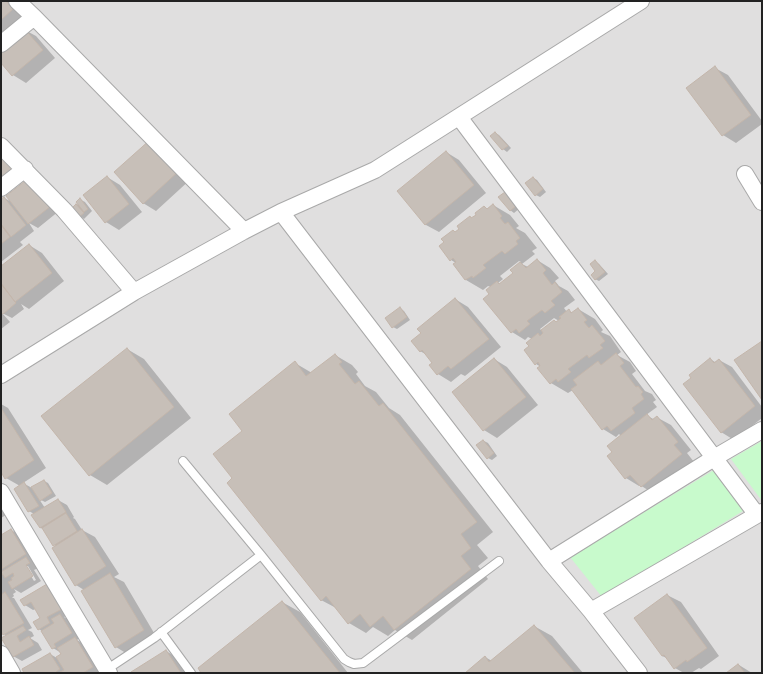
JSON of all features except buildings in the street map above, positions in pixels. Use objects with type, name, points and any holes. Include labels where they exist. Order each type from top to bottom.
[{"type":"street","points":[[17,1],[244,231]]},
{"type":"street","points":[[1,375],[134,292],[244,231],[281,212],[375,170],[641,1]]},
{"type":"street","points":[[1,44],[34,17]]},
{"type":"street","points":[[459,117],[714,458],[759,514],[591,611]]},
{"type":"street","points":[[1,146],[64,210],[134,292]]},
{"type":"street","points":[[1,188],[25,169]]},
{"type":"street","points":[[745,174],[762,202]]},
{"type":"street","points":[[281,212],[549,561],[591,611],[639,673]]},
{"type":"street","points":[[549,561],[714,458],[762,430]]},
{"type":"street","points":[[1,492],[105,672]]},
{"type":"street","points":[[1,654],[12,673]]},
{"type":"lane","points":[[183,461],[261,555],[344,659],[354,664],[363,663],[499,560]]},
{"type":"lane","points":[[105,672],[161,632],[261,555]]},
{"type":"lane","points":[[161,632],[191,673]]},
{"type":"shaded area","points":[[1,1],[762,1],[762,673],[1,673]]},
{"type":"green space","points":[[762,441],[762,501],[731,459]]},
{"type":"green space","points":[[714,470],[743,511],[602,597],[570,557]]}]
